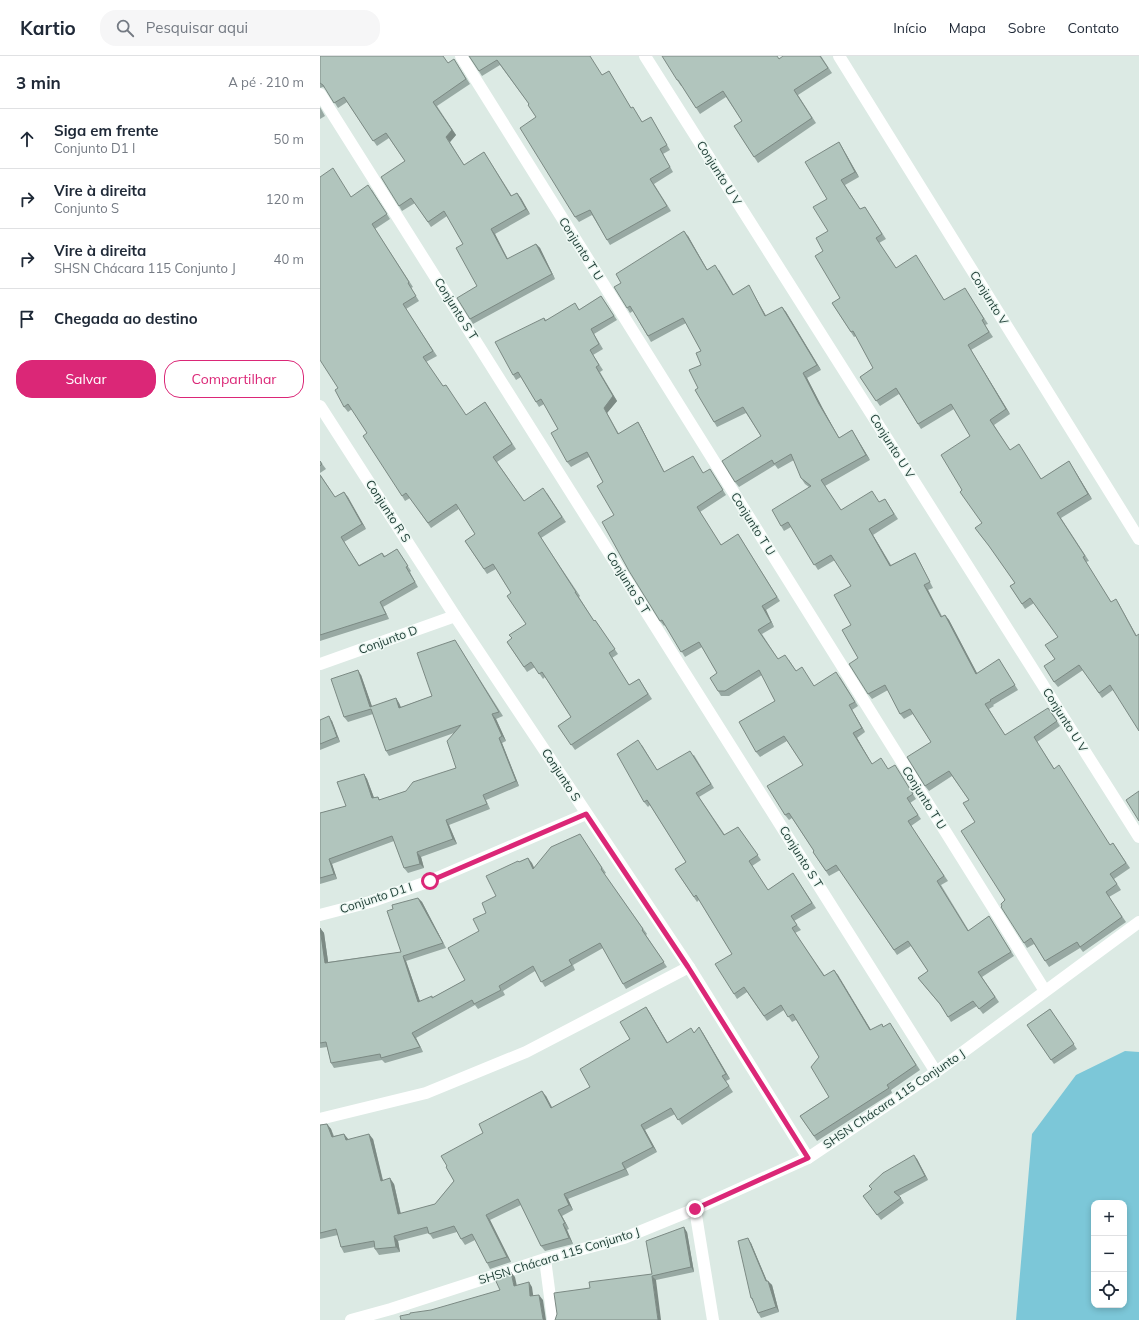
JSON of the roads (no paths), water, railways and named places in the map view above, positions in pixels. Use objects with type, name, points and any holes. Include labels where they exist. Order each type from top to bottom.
[{"type":"street","name":"Conjunto T U","points":[[461,56],[1045,991]]},
{"type":"street","name":"Conjunto U V","points":[[645,56],[1139,837]]},
{"type":"street","name":"Conjunto V","points":[[839,56],[1139,539]]},
{"type":"street","name":"Conjunto S T","points":[[320,94],[936,1072]]},
{"type":"street","name":"Conjunto R S","points":[[320,406],[456,616]]},
{"type":"street","name":"Conjunto D","points":[[320,664],[456,616]]},
{"type":"street","name":"Conjunto S","points":[[456,616],[688,967],[808,1158]]},
{"type":"street","name":"Conjunto D1 I","points":[[320,915],[370,902],[430,881],[586,814]]},
{"type":"street","name":"SHSN Chácara 115 Conjunto J","points":[[351,1320],[391,1315],[545,1259],[624,1238],[695,1209],[808,1158],[936,1072],[1139,922]]},
{"type":"street","points":[[320,1119],[426,1093],[526,1052],[688,967]]},
{"type":"street","points":[[695,1209],[713,1320]]},
{"type":"street","points":[[545,1259],[553,1320]]},
{"type":"water","points":[[1125,1051],[1139,1052],[1139,1320],[1016,1320],[1032,1134],[1076,1075]]}]
